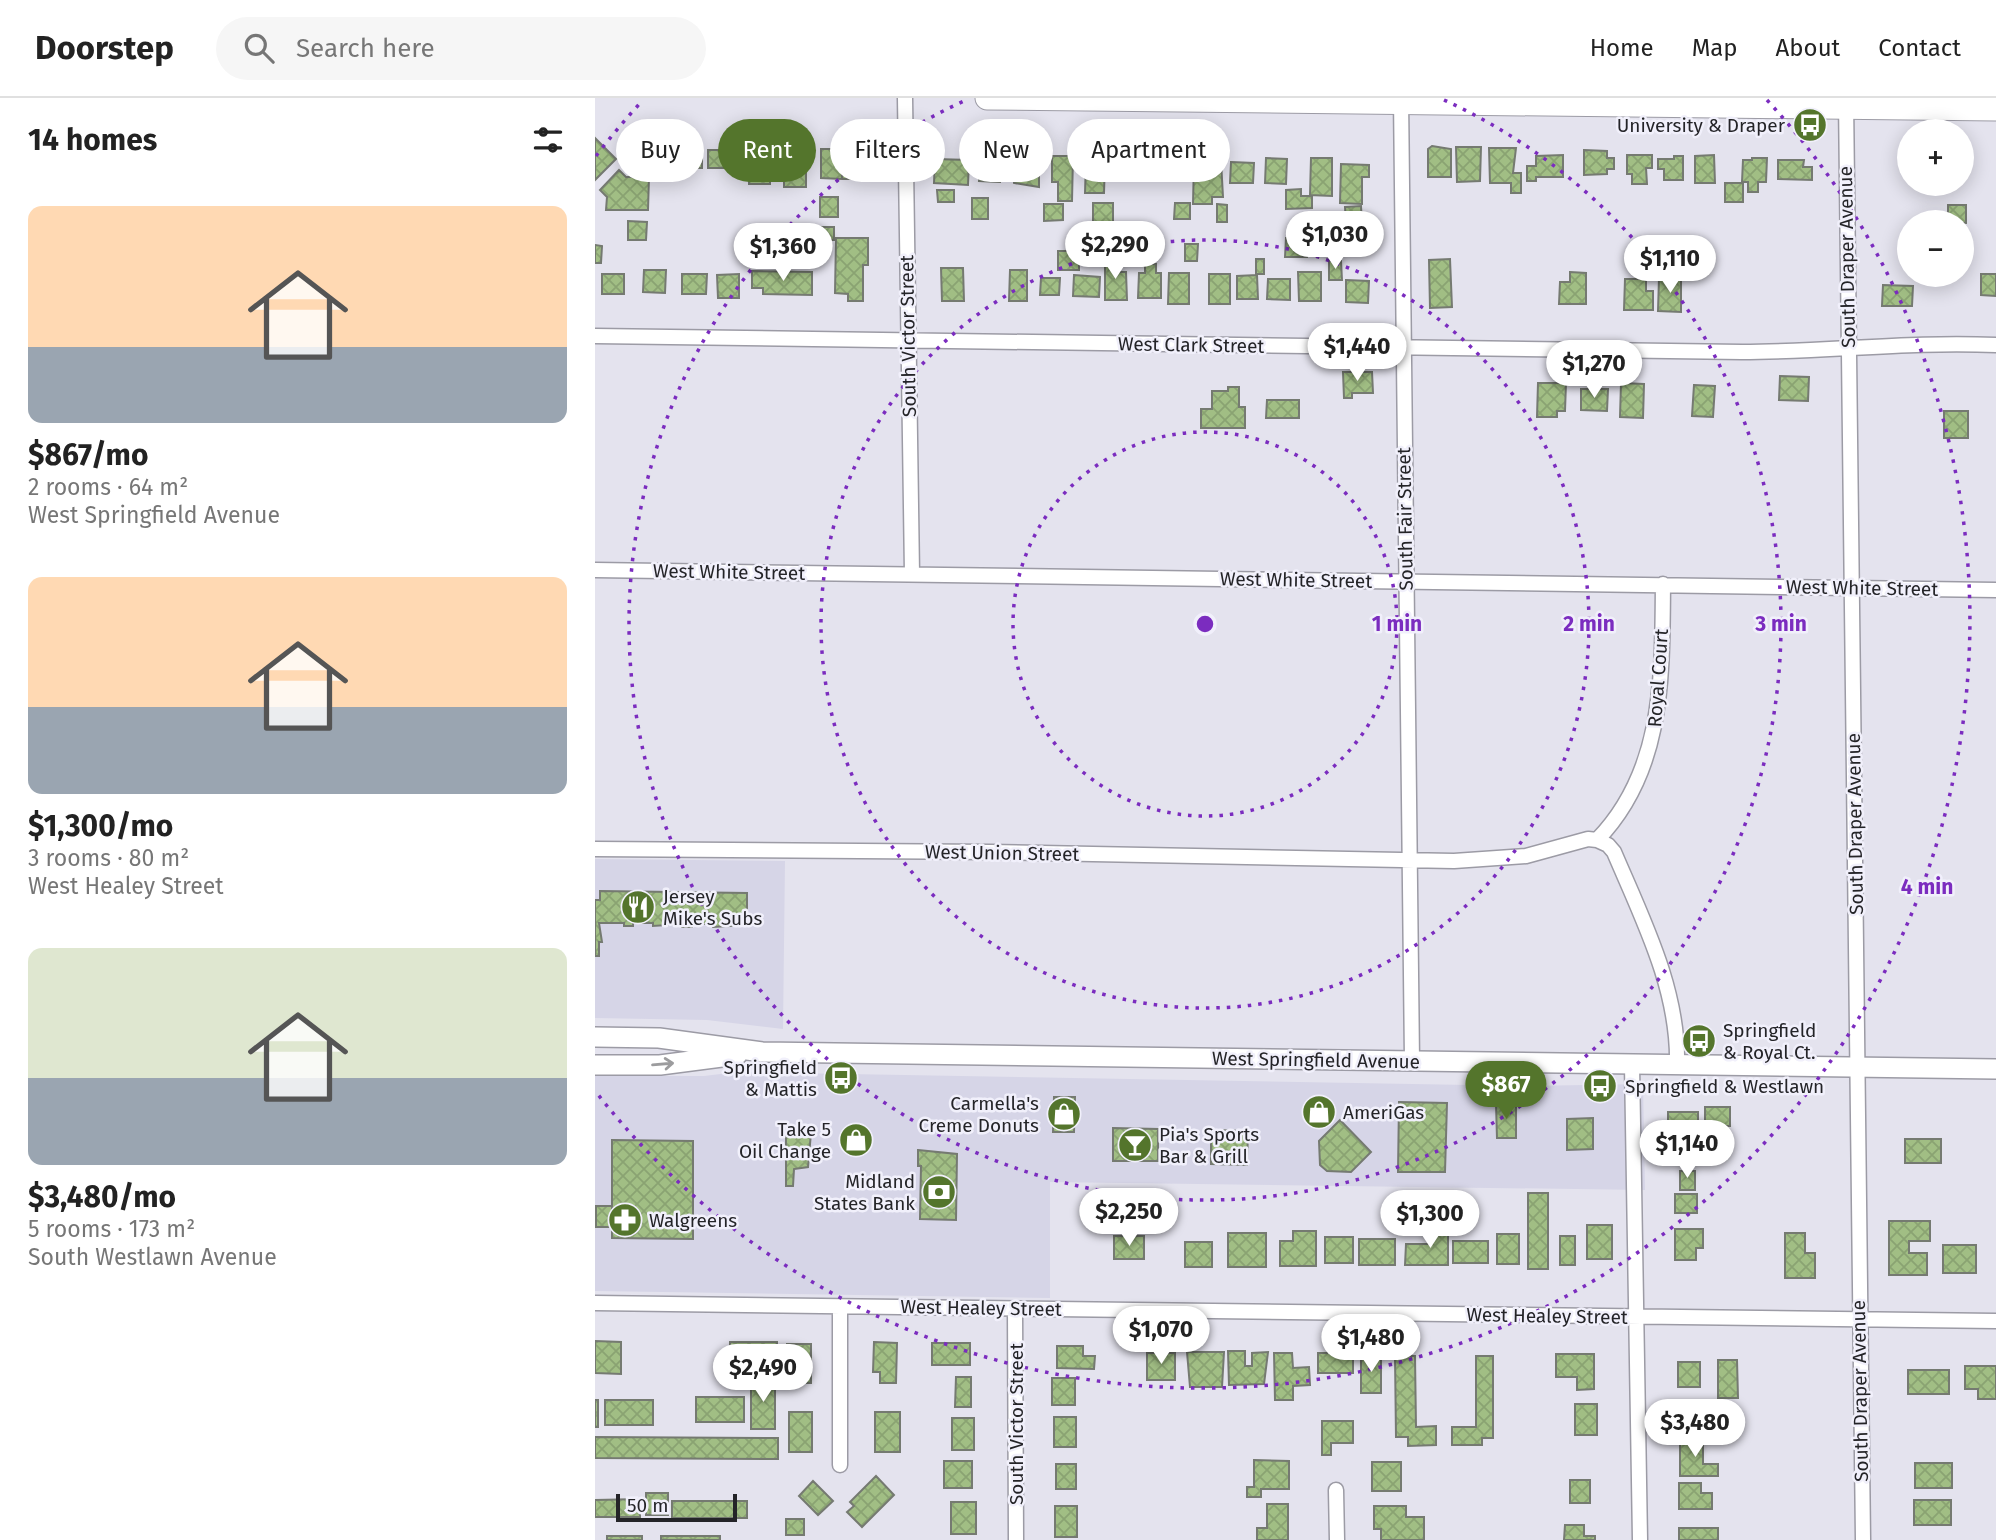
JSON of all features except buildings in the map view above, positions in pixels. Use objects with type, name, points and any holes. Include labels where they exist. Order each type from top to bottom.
[{"type":"main road","points":[[987,98],[1846,103],[1996,109]]},
{"type":"main road","name":"West Springfield Avenue","points":[[595,1037],[659,1038],[762,1052],[1996,1069]]},
{"type":"main road","name":"West Springfield Avenue","points":[[595,1065],[660,1065],[762,1052]]},
{"type":"street","name":"South Victor Street","points":[[905,98],[912,574]]},
{"type":"street","name":"South Fair Street","points":[[1401,100],[1412,1061]]},
{"type":"street","name":"South Draper Avenue","points":[[1846,103],[1863,1540]]},
{"type":"street","name":"West Clark Street","points":[[595,336],[1742,352],[1822,352],[1903,343],[1996,345]]},
{"type":"street","name":"West White Street","points":[[595,570],[1996,590]]},
{"type":"street","name":"Royal Court","points":[[1597,840],[1633,791],[1653,739],[1661,679],[1663,584]]},
{"type":"street","points":[[1409,860],[1498,860],[1588,839],[1608,845],[1614,852],[1652,943],[1675,1024],[1677,1065]]},
{"type":"street","name":"West Union Street","points":[[595,849],[1409,860]]},
{"type":"street","points":[[1632,1065],[1640,1540]]},
{"type":"street","name":"West Healey Street","points":[[595,1303],[1996,1321]]},
{"type":"street","points":[[840,1307],[840,1465]]},
{"type":"street","name":"South Victor Street","points":[[1015,1309],[1016,1540]]},
{"type":"street","points":[[1336,1490],[1337,1540]]},
{"type":"shaded area","points":[[595,859],[785,861],[783,1029],[707,1020],[595,1018]]},
{"type":"shaded area","points":[[737,1072],[1527,1086],[1643,1084],[1645,1190],[1050,1182],[1050,1298],[595,1291],[595,1076],[704,1076]]},
{"type":"place","name":"University & Draper","points":[[1810,125]]},
{"type":"place","name":"Jersey Mike's Subs","points":[[638,907]]},
{"type":"place","name":"Springfield & Royal Ct.","points":[[1699,1041]]},
{"type":"place","name":"Springfield & Mattis","points":[[841,1078]]},
{"type":"place","name":"Springfield & Westlawn","points":[[1600,1086]]},
{"type":"place","name":"AmeriGas","points":[[1319,1112]]},
{"type":"place","name":"Carmella's Creme Donuts","points":[[1064,1114]]},
{"type":"place","name":"Take 5 Oil Change","points":[[856,1140]]},
{"type":"place","name":"Pia's Sports Bar & Grill","points":[[1135,1145]]},
{"type":"place","name":"Midland States Bank","points":[[939,1192]]},
{"type":"place","name":"Walgreens","points":[[625,1220]]}]
